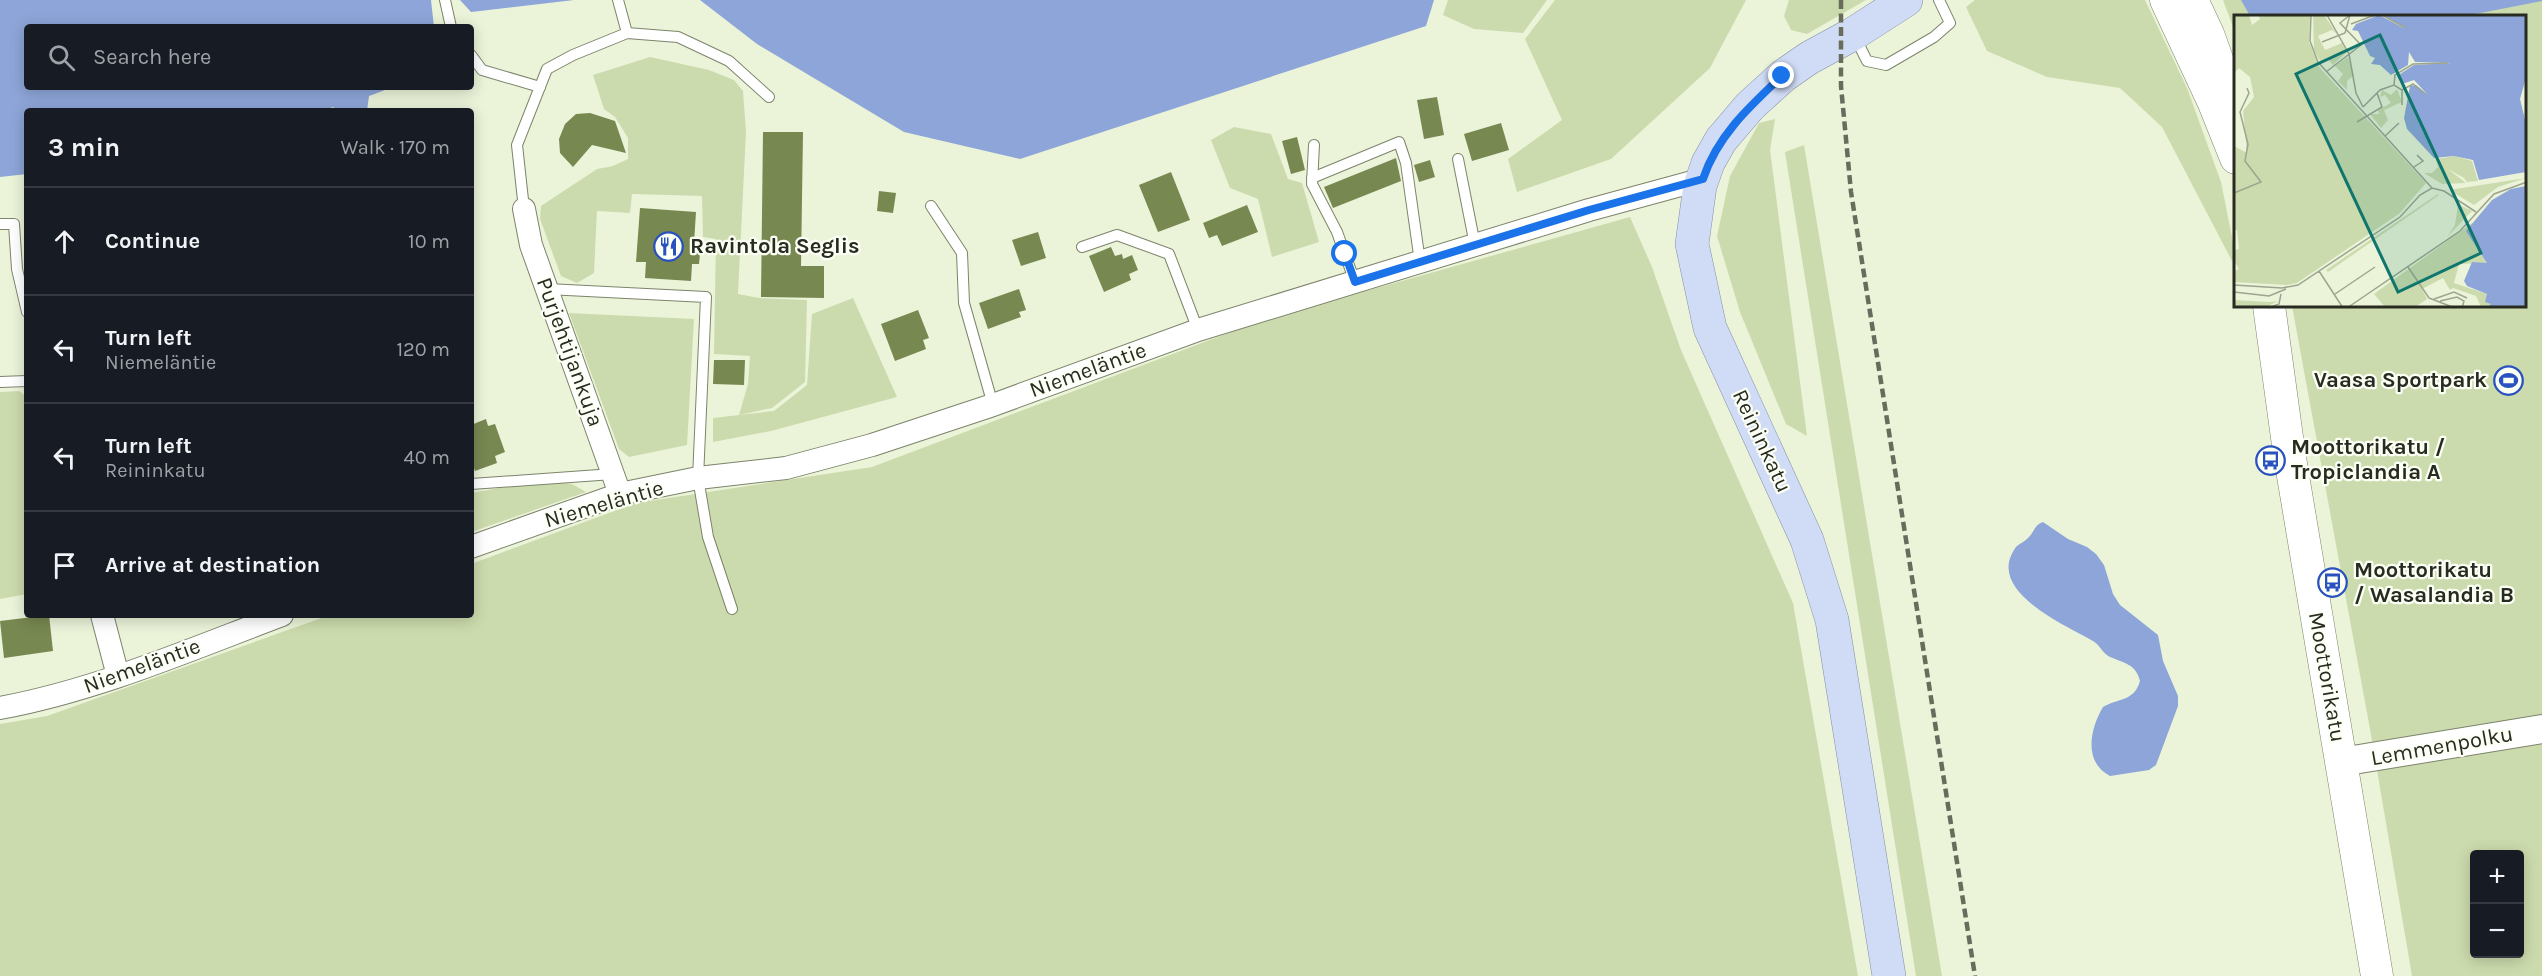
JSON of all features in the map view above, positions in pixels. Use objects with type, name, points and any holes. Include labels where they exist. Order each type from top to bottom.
[{"type":"main road","name":"Reininkatu","points":[[1889,976],[1832,620],[1807,540],[1710,328],[1692,244],[1703,179],[1708,163],[1721,140],[1750,106],[1782,76],[1906,0]]},
{"type":"main road","points":[[2166,0],[2234,153]]},
{"type":"main road","points":[[2192,0],[2208,34],[2234,110]]},
{"type":"main road","name":"Moottorikatu","points":[[2269,308],[2289,452],[2377,976]]},
{"type":"street","name":"Niemeläntie","points":[[474,545],[616,484],[786,468],[872,445],[993,405],[1198,330],[1589,210],[1703,179]]},
{"type":"street","name":"Purjehtijankuja","points":[[524,209],[531,245],[616,484]]},
{"type":"street","points":[[103,618],[118,676]]},
{"type":"street","name":"Niemeläntie","points":[[0,708],[47,699],[118,676],[274,618]]},
{"type":"street","name":"Lemmenpolku","points":[[2341,762],[2542,729]]},
{"type":"lane","points":[[445,0],[451,24]]},
{"type":"lane","points":[[618,0],[627,33]]},
{"type":"lane","points":[[1853,34],[1867,61],[1886,66],[1934,37],[1950,23],[1939,0]]},
{"type":"lane","points":[[524,209],[517,145],[547,69],[573,55],[627,33],[678,37],[729,61],[769,97]]},
{"type":"lane","points":[[474,59],[482,70],[540,87]]},
{"type":"lane","points":[[1312,178],[1399,142],[1406,163],[1420,262]]},
{"type":"lane","points":[[1314,145],[1312,184],[1338,232],[1355,282]]},
{"type":"lane","points":[[1458,159],[1475,245]]},
{"type":"lane","points":[[931,206],[962,253],[964,303],[993,405]]},
{"type":"lane","points":[[0,224],[14,224],[17,269],[24,299]]},
{"type":"lane","points":[[1082,247],[1117,235],[1169,254],[1198,330]]},
{"type":"lane","points":[[547,289],[706,297],[698,478],[708,537],[732,609]]},
{"type":"lane","points":[[0,382],[24,381]]},
{"type":"lane","points":[[474,484],[616,484]]},
{"type":"green space","points":[[1448,0],[1547,0],[1523,33],[1474,29],[1443,15]]},
{"type":"green space","points":[[1555,0],[1746,0],[1710,68],[1611,159],[1517,192],[1508,159],[1562,120],[1525,39]]},
{"type":"green space","points":[[1789,0],[1866,0],[1807,34],[1791,30],[1784,16]]},
{"type":"green space","points":[[1975,0],[2145,0],[2187,88],[2221,182],[2234,247],[2234,259],[2232,261],[2162,127],[2120,88],[2047,77],[1987,51],[1966,7]]},
{"type":"green space","points":[[2223,0],[2542,0],[2542,976],[2412,976],[2370,729],[2292,308],[2527,308],[2527,15],[2234,15],[2234,30]]},
{"type":"green space","points":[[650,57],[709,70],[734,80],[743,91],[746,132],[738,294],[759,298],[807,300],[805,382],[772,408],[739,415],[748,384],[750,356],[714,354],[716,239],[703,237],[702,196],[632,194],[630,213],[597,211],[594,273],[577,283],[561,276],[540,219],[541,206],[597,169],[613,166],[628,159],[628,138],[615,117],[604,109],[593,75]]},
{"type":"green space","points":[[1775,119],[1770,150],[1807,436],[1786,424],[1740,312],[1717,236],[1730,176],[1759,123]]},
{"type":"green space","points":[[1234,127],[1271,134],[1288,179],[1302,183],[1319,242],[1272,257],[1258,199],[1230,188],[1211,140]]},
{"type":"green space","points":[[1804,145],[1942,976],[1916,976],[1785,152]]},
{"type":"green space","points":[[1630,217],[1652,267],[1681,350],[1793,603],[1858,976],[0,976],[0,724],[47,716],[322,618],[474,618],[474,563],[636,503],[872,467],[1263,320]]},
{"type":"green space","points":[[853,298],[897,397],[771,431],[713,442],[713,418],[774,411],[807,385],[812,314]]},
{"type":"green space","points":[[569,313],[694,319],[687,445],[629,457],[619,449]]},
{"type":"green space","points":[[19,391],[24,395],[24,595],[0,599],[0,392]]},
{"type":"green space","points":[[544,480],[572,484],[586,492],[474,531],[474,492]]},
{"type":"water","points":[[0,0],[431,0],[434,24],[24,24],[24,90],[385,90],[369,96],[367,108],[24,108],[24,174],[0,177]]},
{"type":"water","points":[[460,0],[574,0],[471,12]]},
{"type":"water","points":[[700,0],[1434,0],[1426,26],[1020,159],[904,132],[757,44]]},
{"type":"water","points":[[2241,0],[2542,0],[2470,15],[2249,15]]},
{"type":"water","points":[[2043,522],[2096,554],[2104,565],[2113,594],[2120,605],[2158,635],[2163,661],[2178,696],[2178,706],[2156,765],[2149,770],[2110,776],[2101,770],[2092,754],[2092,735],[2098,716],[2103,707],[2134,693],[2140,681],[2136,671],[2129,665],[2108,656],[2093,641],[2049,617],[2020,593],[2011,580],[2009,565],[2014,550]]},
{"type":"building","points":[[1437,97],[1444,135],[1424,139],[1417,100]]},
{"type":"building","points":[[590,113],[615,121],[626,153],[592,145],[573,167],[560,153],[559,139],[565,124],[576,114]]},
{"type":"building","points":[[1501,123],[1509,150],[1472,161],[1464,134]]},
{"type":"building","points":[[763,132],[803,132],[801,266],[824,266],[824,298],[761,297]]},
{"type":"building","points":[[1297,137],[1305,170],[1291,174],[1282,141]]},
{"type":"building","points":[[1396,158],[1401,181],[1333,208],[1324,187]]},
{"type":"building","points":[[1430,160],[1435,177],[1419,182],[1414,165]]},
{"type":"building","points":[[1171,172],[1190,220],[1158,232],[1139,185]]},
{"type":"building","points":[[879,191],[896,193],[893,213],[877,211]]},
{"type":"building","points":[[1247,205],[1258,232],[1222,246],[1217,235],[1209,238],[1203,223]]},
{"type":"building","points":[[640,208],[696,212],[694,243],[701,244],[699,264],[692,264],[691,281],[645,278],[646,262],[636,262]]},
{"type":"building","points":[[1038,232],[1046,258],[1021,266],[1012,240]]},
{"type":"building","points":[[1111,247],[1115,256],[1122,254],[1123,259],[1132,255],[1138,270],[1129,274],[1131,280],[1104,292],[1089,256]]},
{"type":"building","points":[[1019,289],[1026,310],[1019,312],[1021,317],[988,329],[979,303]]},
{"type":"building","points":[[918,310],[929,338],[923,340],[926,349],[895,361],[881,324]]},
{"type":"building","points":[[714,360],[745,360],[744,385],[713,384]]},
{"type":"building","points":[[486,419],[488,426],[495,424],[505,452],[495,456],[497,463],[475,471],[474,468],[474,424]]},
{"type":"building","points":[[49,618],[53,651],[4,658],[0,621]]},
{"type":"railway","points":[[1841,0],[1841,86],[1851,192],[1975,976]]},
{"type":"place","name":"Ravintola Seglis","points":[[669,246]]},
{"type":"place","name":"Vaasa Sportpark","points":[[2508,380]]},
{"type":"place","name":"Moottorikatu / Tropiclandia A","points":[[2270,460]]},
{"type":"place","name":"Moottorikatu / Wasalandia B","points":[[2333,583]]},
{"type":"route","points":[[1345,254],[1355,282],[1589,210],[1703,179],[1708,163],[1721,140],[1750,106],[1782,76]]}]
